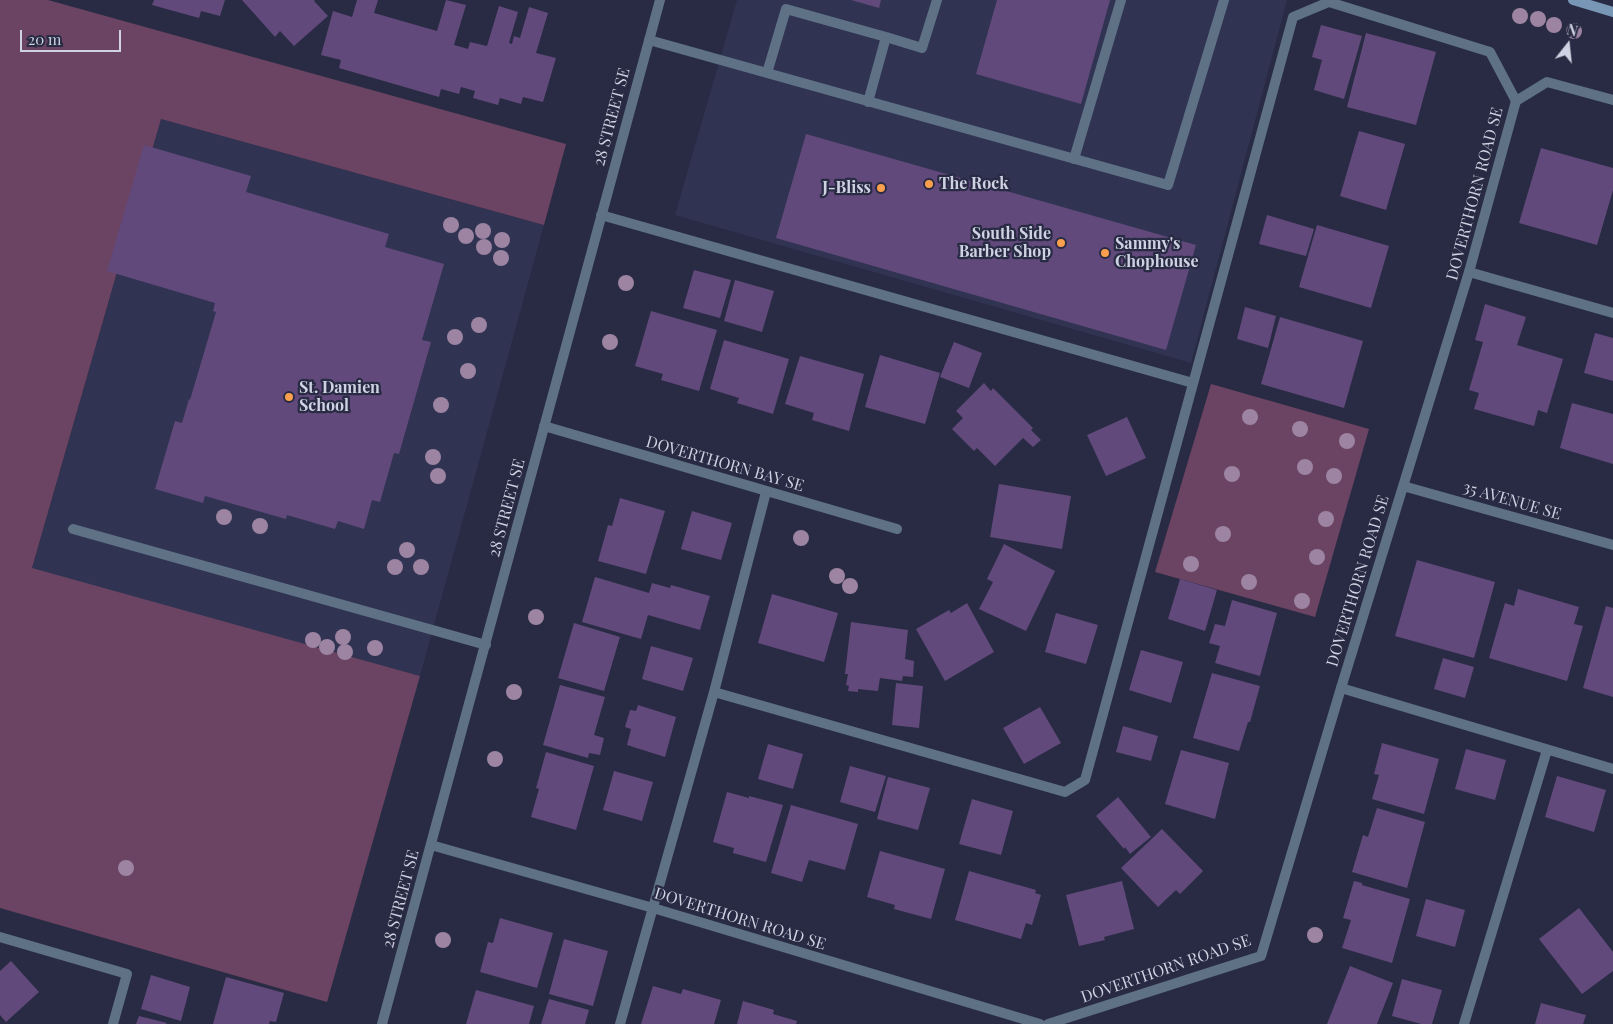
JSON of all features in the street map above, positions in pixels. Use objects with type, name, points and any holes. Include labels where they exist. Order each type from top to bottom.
[{"type":"street","name":"28 STREET SE","points":[[382,1024],[660,0]]},
{"type":"street","points":[[767,73],[788,4],[922,48],[937,0]]},
{"type":"street","points":[[1074,159],[1121,0]]},
{"type":"street","points":[[649,40],[1168,185],[1224,0]]},
{"type":"street","points":[[1573,0],[1613,12]]},
{"type":"street","points":[[714,692],[1065,792],[1085,780],[1293,17],[1329,2],[1490,52],[1516,101]]},
{"type":"street","points":[[868,102],[886,37]]},
{"type":"street","name":"DOVERTHORN ROAD SE","points":[[1048,1024],[1261,956],[1469,272],[1516,101],[1547,82],[1613,100]]},
{"type":"street","points":[[601,215],[1193,383]]},
{"type":"street","points":[[1469,272],[1613,314]]},
{"type":"street","name":"DOVERTHORN BAY SE","points":[[544,426],[898,529]]},
{"type":"street","name":"35 AVENUE SE","points":[[1403,486],[1613,545]]},
{"type":"street","points":[[620,1024],[714,692],[766,492]]},
{"type":"street","points":[[73,529],[486,645]]},
{"type":"street","points":[[1341,688],[1613,769]]},
{"type":"street","points":[[1464,1024],[1547,750]]},
{"type":"street","name":"DOVERTHORN ROAD SE","points":[[431,845],[653,908],[1040,1024]]},
{"type":"street","points":[[0,937],[128,974],[114,1024]]},
{"type":"shaded area","points":[[0,0],[48,0],[566,144],[544,225],[161,119],[32,568],[420,676],[327,1002],[0,908]]},
{"type":"shaded area","points":[[737,0],[1287,0],[1191,363],[675,215]]},
{"type":"shaded area","name":"St. Damien School","points":[[161,119],[544,225],[420,676],[32,569]]},
{"type":"shaded area","points":[[1211,384],[1369,429],[1315,617],[1155,572]]},
{"type":"building","points":[[154,0],[225,0],[220,16],[201,11],[199,18],[152,5]]},
{"type":"building","points":[[242,0],[315,0],[328,16],[294,46],[280,31],[275,37]]},
{"type":"building","points":[[357,0],[378,0],[374,13],[437,31],[446,0],[466,5],[454,45],[468,49],[470,42],[487,46],[499,6],[518,12],[509,43],[512,44],[514,36],[520,38],[529,7],[548,13],[536,53],[556,58],[543,102],[523,97],[521,104],[500,98],[498,105],[473,98],[475,91],[461,87],[459,94],[441,89],[439,97],[339,68],[341,60],[321,55],[333,11],[352,17]]},
{"type":"building","points":[[851,0],[881,0],[879,8]]},
{"type":"building","points":[[997,0],[1110,0],[1081,104],[976,74]]},
{"type":"building","points":[[1321,25],[1362,36],[1344,99],[1314,90],[1322,60],[1312,57]]},
{"type":"building","points":[[1366,33],[1436,52],[1416,125],[1347,107]]},
{"type":"building","points":[[1359,131],[1405,144],[1386,210],[1340,196]]},
{"type":"building","points":[[806,134],[1196,245],[1166,350],[776,238]]},
{"type":"building","points":[[144,145],[251,176],[246,192],[389,234],[385,247],[444,264],[422,340],[431,342],[399,454],[394,453],[380,502],[372,500],[364,529],[338,521],[335,529],[287,515],[286,519],[205,496],[203,503],[155,489],[175,421],[182,423],[190,400],[216,312],[213,311],[215,303],[107,271]]},
{"type":"building","points":[[1541,148],[1613,168],[1613,190],[1597,245],[1519,223]]},
{"type":"building","points":[[1267,215],[1314,229],[1306,256],[1259,244]]},
{"type":"building","points":[[1317,225],[1389,246],[1371,308],[1299,287]]},
{"type":"building","points":[[694,270],[731,280],[720,318],[683,308]]},
{"type":"building","points":[[735,280],[774,291],[762,332],[724,321]]},
{"type":"building","points":[[1485,304],[1526,317],[1517,345],[1563,359],[1547,413],[1538,410],[1534,426],[1474,409],[1479,393],[1469,390],[1483,342],[1475,340]]},
{"type":"building","points":[[1245,307],[1276,316],[1268,348],[1237,339]]},
{"type":"building","points":[[651,311],[717,330],[699,391],[661,380],[663,374],[635,366]]},
{"type":"building","points":[[1280,317],[1363,341],[1344,408],[1261,384]]},
{"type":"building","points":[[1595,333],[1613,338],[1613,381],[1584,373]]},
{"type":"building","points":[[724,340],[789,359],[773,414],[737,403],[739,398],[710,389]]},
{"type":"building","points":[[954,342],[982,353],[969,388],[940,377]]},
{"type":"building","points":[[880,355],[940,373],[925,424],[865,407]]},
{"type":"building","points":[[800,356],[864,374],[849,431],[812,420],[814,413],[785,404]]},
{"type":"building","points":[[984,383],[991,391],[993,388],[1033,428],[1031,430],[1041,440],[1033,447],[1023,438],[995,466],[977,448],[974,451],[952,429],[963,418],[956,411]]},
{"type":"building","points":[[1572,403],[1613,414],[1613,464],[1560,448]]},
{"type":"building","points":[[1127,417],[1146,458],[1106,476],[1087,435]]},
{"type":"building","points":[[999,484],[1071,496],[1062,549],[990,537]]},
{"type":"building","points":[[620,498],[665,511],[646,574],[598,561],[608,525],[612,526]]},
{"type":"building","points":[[692,511],[732,523],[721,560],[681,549]]},
{"type":"building","points":[[1004,544],[1055,571],[1026,631],[979,609],[993,582],[987,579]]},
{"type":"building","points":[[1417,560],[1495,582],[1474,658],[1395,636]]},
{"type":"building","points":[[595,577],[649,593],[652,583],[670,588],[671,585],[710,596],[700,630],[648,615],[641,639],[582,622]]},
{"type":"building","points":[[1180,579],[1217,590],[1205,631],[1168,619]]},
{"type":"building","points":[[1518,589],[1579,607],[1574,624],[1583,626],[1567,681],[1489,658],[1505,603],[1514,606]]},
{"type":"building","points":[[772,594],[838,613],[824,662],[758,643]]},
{"type":"building","points":[[1232,600],[1277,613],[1260,676],[1215,663],[1220,646],[1209,643],[1215,624],[1225,626]]},
{"type":"building","points":[[967,603],[994,652],[945,681],[916,629],[949,610],[951,613]]},
{"type":"building","points":[[1606,606],[1613,608],[1613,697],[1583,688]]},
{"type":"building","points":[[1056,613],[1098,625],[1086,664],[1045,652]]},
{"type":"building","points":[[851,622],[908,630],[905,659],[914,661],[913,677],[903,676],[902,681],[880,678],[878,691],[858,689],[858,692],[848,691],[849,686],[846,685],[848,674],[845,674]]},
{"type":"building","points":[[574,623],[620,637],[604,691],[558,678]]},
{"type":"building","points":[[651,646],[693,658],[683,691],[642,679]]},
{"type":"building","points":[[1141,650],[1183,662],[1171,703],[1129,690]]},
{"type":"building","points":[[1443,658],[1474,667],[1465,698],[1434,689]]},
{"type":"building","points":[[1212,673],[1260,686],[1250,722],[1248,722],[1239,751],[1193,738]]},
{"type":"building","points":[[896,683],[923,686],[919,728],[892,725]]},
{"type":"building","points":[[560,685],[605,697],[594,735],[604,738],[600,755],[589,753],[588,758],[543,745]]},
{"type":"building","points":[[638,705],[676,717],[665,757],[627,745],[631,729],[625,727],[630,710],[636,711]]},
{"type":"building","points":[[1040,707],[1061,743],[1024,764],[1003,728]]},
{"type":"building","points":[[1123,726],[1158,736],[1151,761],[1116,752]]},
{"type":"building","points":[[1382,743],[1439,759],[1424,814],[1372,799],[1379,775],[1374,774]]},
{"type":"building","points":[[768,744],[803,754],[793,789],[758,779]]},
{"type":"building","points":[[1466,749],[1506,760],[1495,800],[1455,789]]},
{"type":"building","points":[[1181,750],[1229,763],[1215,819],[1165,804]]},
{"type":"building","points":[[546,752],[594,766],[576,830],[531,817],[539,789],[536,788]]},
{"type":"building","points":[[850,766],[886,776],[875,812],[840,802]]},
{"type":"building","points":[[614,771],[653,782],[642,821],[603,810]]},
{"type":"building","points":[[1557,776],[1606,790],[1594,832],[1545,817]]},
{"type":"building","points":[[888,777],[930,788],[918,830],[877,819]]},
{"type":"building","points":[[727,792],[783,805],[766,862],[733,853],[734,848],[713,842]]},
{"type":"building","points":[[1118,797],[1151,837],[1130,854],[1096,816]]},
{"type":"building","points":[[972,799],[1013,811],[1001,855],[959,844]]},
{"type":"building","points":[[791,805],[858,824],[845,870],[809,860],[802,882],[771,873]]},
{"type":"building","points":[[1377,808],[1425,822],[1407,888],[1352,872],[1363,835],[1368,837]]},
{"type":"building","points":[[1162,829],[1203,871],[1180,894],[1176,890],[1158,907],[1121,868]]},
{"type":"building","points":[[880,851],[945,869],[931,919],[894,909],[895,905],[867,897]]},
{"type":"building","points":[[969,871],[1036,890],[1035,893],[1041,895],[1032,925],[1026,923],[1021,939],[955,920]]},
{"type":"building","points":[[1122,881],[1134,929],[1104,937],[1105,940],[1079,946],[1066,895]]},
{"type":"building","points":[[1354,881],[1410,899],[1392,963],[1342,948],[1351,920],[1343,918]]},
{"type":"building","points":[[1426,899],[1465,910],[1455,947],[1416,936]]},
{"type":"building","points":[[1579,908],[1613,952],[1613,971],[1582,994],[1539,939]]},
{"type":"building","points":[[500,918],[553,933],[537,988],[480,972],[488,942],[493,943]]},
{"type":"building","points":[[564,939],[608,951],[593,1006],[549,994]]},
{"type":"building","points":[[11,961],[39,992],[6,1022],[0,1015],[0,971]]},
{"type":"building","points":[[1350,966],[1393,983],[1377,1024],[1327,1024]]},
{"type":"building","points":[[151,975],[190,987],[181,1021],[141,1009]]},
{"type":"building","points":[[226,977],[284,993],[276,1022],[270,1021],[269,1024],[213,1024]]},
{"type":"building","points":[[1402,979],[1442,990],[1432,1024],[1421,1024],[1392,1016]]},
{"type":"building","points":[[653,986],[681,994],[683,989],[721,1000],[714,1024],[641,1024]]},
{"type":"building","points":[[476,990],[534,1006],[529,1024],[466,1024]]},
{"type":"building","points":[[549,999],[589,1010],[585,1024],[541,1024]]},
{"type":"building","points":[[743,1001],[774,1010],[773,1014],[797,1021],[796,1024],[737,1024]]},
{"type":"building","points":[[1541,1003],[1586,1015],[1583,1024],[1535,1024]]},
{"type":"building","points":[[139,1016],[167,1023],[136,1024]]},
{"type":"place","name":"The Rock","points":[[929,184]]},
{"type":"place","name":"J-Bliss","points":[[881,188]]},
{"type":"place","name":"South Side Barber Shop","points":[[1061,243]]},
{"type":"place","name":"Sammy's Chophouse","points":[[1105,253]]},
{"type":"place","name":"St. Damien School","points":[[289,397]]}]
